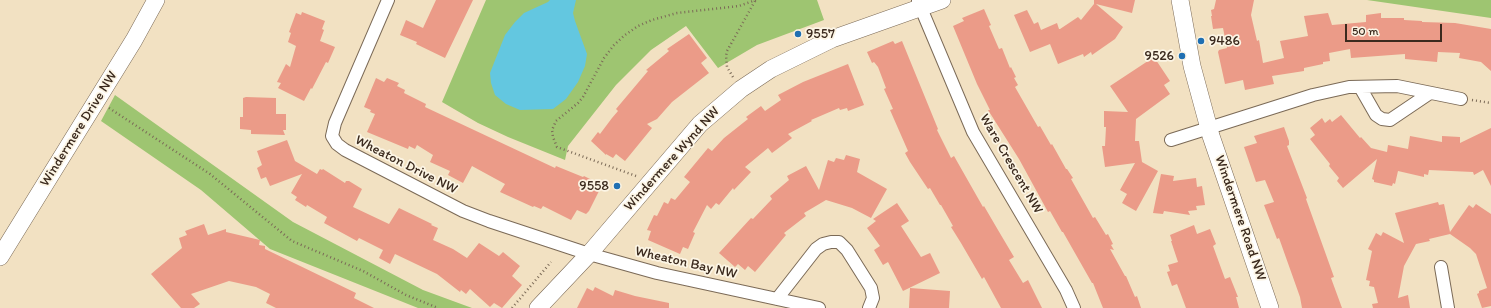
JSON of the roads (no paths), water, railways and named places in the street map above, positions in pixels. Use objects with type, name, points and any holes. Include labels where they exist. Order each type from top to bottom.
[{"type":"street","name":"Windermere Drive NW","points":[[0,257],[134,40],[156,0]]},
{"type":"street","name":"Wheaton Drive NW","points":[[388,0],[335,123],[332,136],[337,144],[354,156],[463,211],[588,254]]},
{"type":"street","name":"Windermere Wynd NW","points":[[538,308],[588,254],[700,124],[741,89],[771,69],[832,39],[919,4],[942,0]]},
{"type":"street","name":"Windermere Road NW","points":[[1180,0],[1192,66],[1209,128],[1270,308]]},
{"type":"street","name":"Ware Crescent NW","points":[[919,4],[973,132],[1066,290],[1074,308]]},
{"type":"street","points":[[1171,140],[1312,95],[1349,87],[1397,86],[1430,94],[1461,99]]},
{"type":"street","points":[[1360,87],[1376,115],[1382,119],[1390,120],[1430,94]]},
{"type":"street","points":[[777,299],[816,249],[823,244],[839,242],[847,250],[871,288],[873,298],[869,308]]},
{"type":"street","name":"Wheaton Bay NW","points":[[588,254],[657,273],[819,308]]},
{"type":"street","points":[[1441,268],[1448,308]]},
{"type":"water","points":[[550,0],[576,0],[573,13],[587,54],[585,66],[578,82],[566,99],[553,109],[520,110],[506,104],[495,95],[491,83],[490,73],[505,35],[515,22],[524,13]]},
{"type":"place","name":"9557","points":[[798,34]]},
{"type":"place","name":"9486","points":[[1201,41]]},
{"type":"place","name":"9526","points":[[1182,56]]},
{"type":"place","name":"9558","points":[[617,186]]}]
